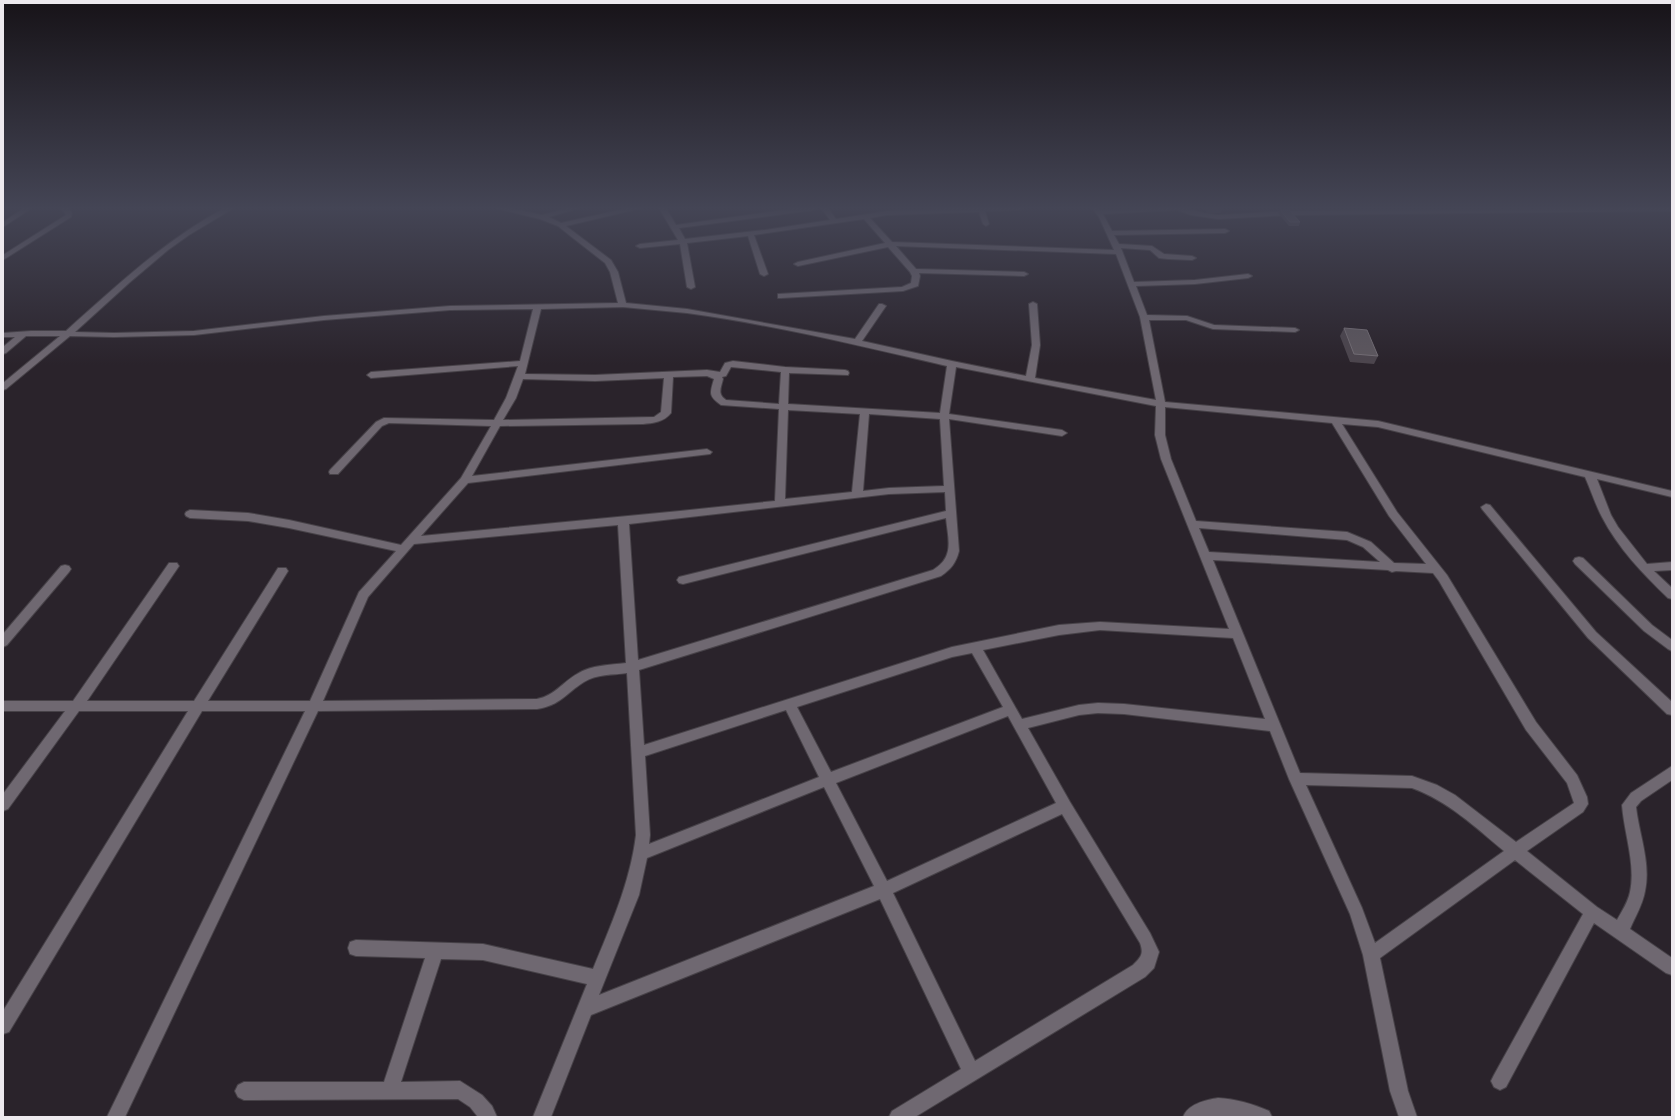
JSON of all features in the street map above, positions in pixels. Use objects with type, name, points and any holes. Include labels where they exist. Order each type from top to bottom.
[{"type":"street","points":[[3,388],[151,260]]},
{"type":"street","points":[[606,260],[614,272],[623,305]]},
{"type":"street","points":[[686,260],[691,287]]},
{"type":"street","points":[[759,260],[764,274]]},
{"type":"street","points":[[798,264],[815,260]]},
{"type":"street","points":[[781,296],[903,289],[912,286],[916,281],[914,271],[905,260]]},
{"type":"street","points":[[1123,260],[1144,317],[1162,404],[1160,436],[1162,448],[1296,779],[1358,913],[1371,955],[1399,1091],[1408,1117]]},
{"type":"street","points":[[914,271],[1024,274]]},
{"type":"street","points":[[1132,284],[1195,282],[1248,276]]},
{"type":"street","points":[[1030,380],[1036,345],[1033,304]]},
{"type":"street","points":[[3,335],[65,333],[114,335],[194,333],[450,308],[537,308],[623,305],[687,311],[857,342],[952,364],[1128,399],[1162,404],[1378,424],[1589,473],[1672,494]]},
{"type":"street","points":[[857,342],[882,306]]},
{"type":"street","points":[[116,1117],[314,706],[363,595],[465,480],[511,398],[523,363],[537,308]]},
{"type":"street","points":[[1144,317],[1187,318],[1212,327],[1295,330]]},
{"type":"street","points":[[3,351],[27,334]]},
{"type":"street","points":[[371,375],[523,363]]},
{"type":"street","points":[[519,376],[595,378],[707,373],[715,375],[723,374],[728,365],[733,364],[785,370],[845,373]]},
{"type":"street","points":[[3,706],[537,704],[555,698],[580,678],[590,673],[632,667],[937,573],[947,568],[951,563],[954,551],[944,416],[952,364]]},
{"type":"street","points":[[780,503],[785,370]]},
{"type":"street","points":[[334,472],[382,421],[394,419],[497,424],[656,420],[663,417],[666,413],[669,374]]},
{"type":"street","points":[[715,375],[719,379],[715,392],[717,398],[724,403],[944,416],[1062,433]]},
{"type":"street","points":[[857,495],[861,466],[865,411]]},
{"type":"street","points":[[1336,421],[1393,514],[1443,578],[1531,726],[1572,779],[1580,797],[1581,804],[1578,808],[1515,851],[1371,955]]},
{"type":"street","points":[[465,480],[707,452]]},
{"type":"street","points":[[1589,473],[1606,516],[1614,529],[1644,568],[1672,595]]},
{"type":"street","points":[[190,514],[248,517],[407,545],[889,491],[950,489]]},
{"type":"street","points":[[1486,508],[1592,635],[1672,710]]},
{"type":"street","points":[[683,580],[952,513]]},
{"type":"street","points":[[542,1117],[631,895],[641,854],[643,835],[623,520]]},
{"type":"street","points":[[1192,524],[1347,536],[1366,542],[1376,550],[1392,568]]},
{"type":"street","points":[[1206,556],[1392,568],[1436,569]]},
{"type":"street","points":[[1579,561],[1648,628],[1672,646]]},
{"type":"street","points":[[3,804],[76,706],[173,566]]},
{"type":"street","points":[[1644,568],[1672,566]]},
{"type":"street","points":[[3,642],[65,569]]},
{"type":"street","points":[[3,1026],[282,571]]},
{"type":"street","points":[[637,753],[952,652],[1059,630],[1100,626],[1238,634]]},
{"type":"street","points":[[898,1117],[1139,971],[1148,962],[1151,952],[1145,938],[1065,806],[975,648]]},
{"type":"street","points":[[789,704],[884,890],[972,1073]]},
{"type":"street","points":[[1019,725],[1079,710],[1098,708],[1124,709],[1274,726]]},
{"type":"street","points":[[641,854],[827,780],[1010,710]]},
{"type":"street","points":[[1620,932],[1636,899],[1640,877],[1630,820],[1629,805],[1636,797],[1672,772]]},
{"type":"street","points":[[1296,779],[1412,782],[1432,789],[1450,799],[1592,912],[1672,967]]},
{"type":"street","points":[[585,1009],[884,890],[1065,806]]},
{"type":"street","points":[[1500,1080],[1592,912]]},
{"type":"street","points":[[356,948],[483,952],[598,978]]},
{"type":"street","points":[[390,1090],[436,950]]},
{"type":"street","points":[[244,1091],[460,1090],[472,1097],[484,1109],[488,1117]]},
{"type":"street","points":[[1192,1117],[1199,1111],[1219,1106],[1240,1108],[1263,1117]]},
{"type":"building","points":[[1344,328],[1367,330],[1378,356],[1354,354]]}]
